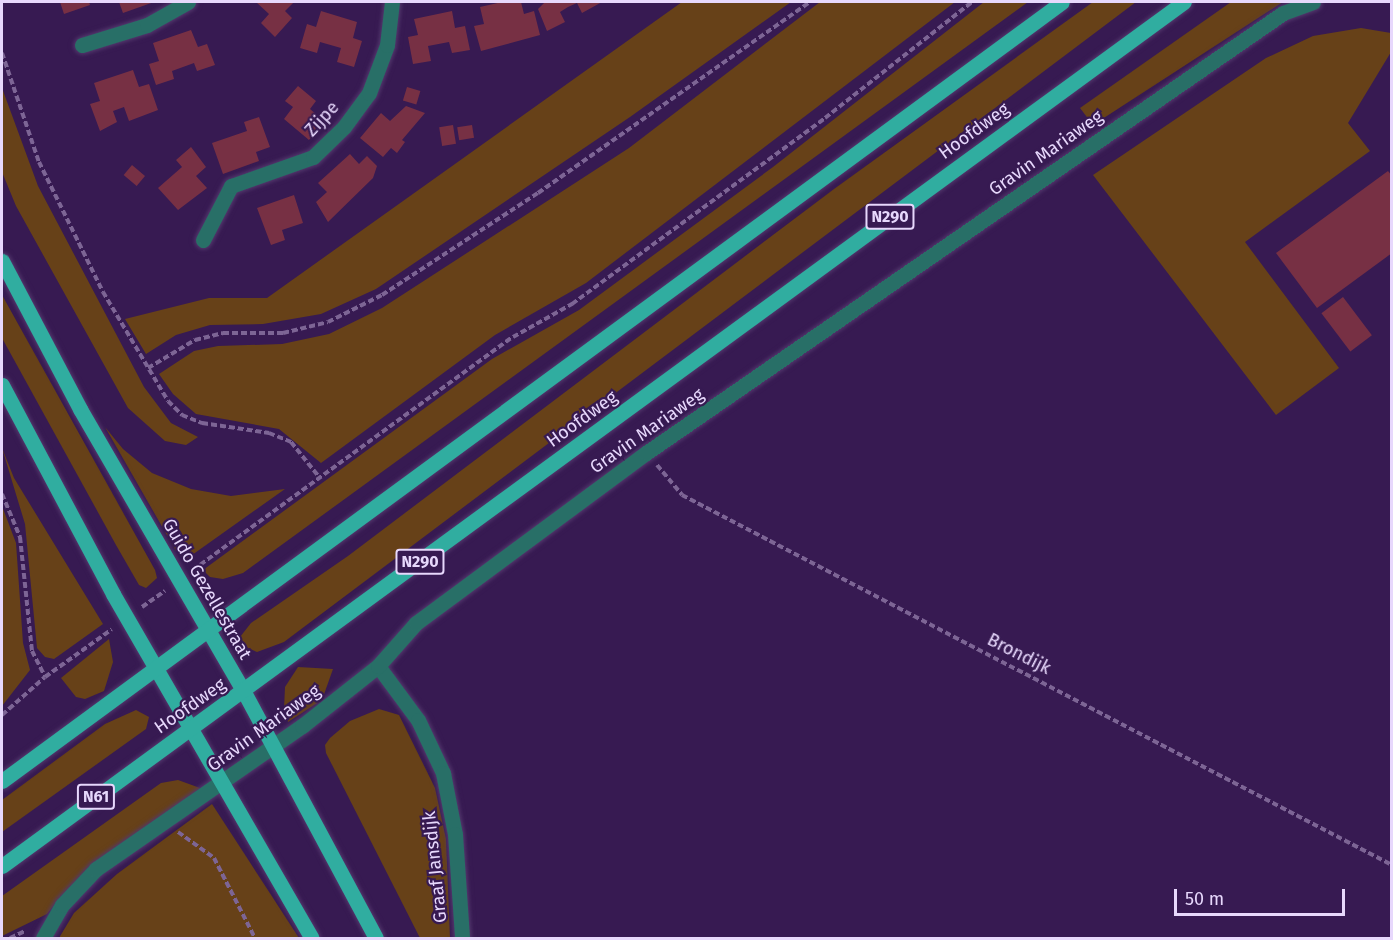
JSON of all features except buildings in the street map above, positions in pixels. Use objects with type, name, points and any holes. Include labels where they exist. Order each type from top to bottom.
[{"type":"main road","points":[[2,781],[209,630],[273,578],[621,328],[1062,2]]},
{"type":"main road","name":"Hoofdweg","points":[[2,866],[244,692],[1184,2]]},
{"type":"main road","name":"Guido Gezellestraat","points":[[2,261],[80,409],[244,692],[376,939]]},
{"type":"main road","points":[[2,385],[127,617],[312,939]]},
{"type":"street","points":[[82,45],[147,25],[188,2]]},
{"type":"street","name":"Zijpe","points":[[203,240],[231,186],[313,157],[344,127],[369,93],[387,45],[392,2]]},
{"type":"street","name":"Gravin Mariaweg","points":[[43,939],[62,905],[96,869],[272,747],[378,666],[416,623],[646,453],[1283,13],[1313,2]]},
{"type":"street","name":"Graaf Jansdijk","points":[[378,666],[418,720],[443,773],[456,834],[462,939]]},
{"type":"path","points":[[148,368],[195,340],[223,333],[282,333],[328,322],[382,295],[538,193],[810,2]]},
{"type":"path","points":[[2,715],[45,677],[513,337],[572,304],[825,118],[972,2]]},
{"type":"path","points":[[2,53],[39,162],[103,292],[168,400],[182,415],[202,423],[269,433],[291,442],[319,477]]},
{"type":"path","name":"Brondijk","points":[[646,453],[682,495],[1392,865]]},
{"type":"path","points":[[2,494],[20,537],[32,651],[45,677]]},
{"type":"path","points":[[165,823],[214,858],[255,939]]},
{"type":"shaded area","points":[[682,2],[791,2],[630,117],[376,289],[321,314],[263,324],[210,325],[176,335],[146,354],[125,319],[209,298],[267,298]]},
{"type":"shaded area","points":[[820,2],[955,2],[586,283],[495,335],[321,463],[279,429],[196,414],[173,394],[159,374],[194,351],[218,346],[282,344],[329,334],[382,308],[629,148]]},
{"type":"shaded area","points":[[984,2],[1028,2],[243,573],[223,579],[210,577],[203,570],[492,359],[579,310],[773,167]]},
{"type":"shaded area","points":[[1093,2],[1136,2],[284,642],[257,652],[241,645],[240,637],[251,623],[348,556],[834,189]]},
{"type":"shaded area","points":[[1231,2],[1283,2],[1093,125],[1080,108]]},
{"type":"shaded area","points":[[1361,28],[1391,33],[1391,52],[1348,123],[1370,151],[1245,242],[1339,368],[1276,415],[1093,175],[1266,58],[1313,36]]},
{"type":"shaded area","points":[[2,88],[38,186],[144,387],[171,423],[198,437],[186,445],[165,441],[128,408],[16,206],[2,172]]},
{"type":"shaded area","points":[[2,295],[155,570],[157,578],[146,588],[139,585],[2,338]]},
{"type":"shaded area","points":[[105,427],[123,449],[152,473],[191,489],[231,496],[285,489],[185,560],[176,551]]},
{"type":"shaded area","points":[[2,448],[14,478],[103,624],[54,659],[45,657],[37,648],[25,524]]},
{"type":"shaded area","points":[[2,506],[16,543],[23,643],[30,670],[2,706]]},
{"type":"shaded area","points":[[109,639],[113,662],[104,691],[85,699],[76,697],[61,678]]},
{"type":"shaded area","points":[[298,667],[333,669],[322,700],[288,722],[284,709],[285,687]]},
{"type":"shaded area","points":[[379,709],[399,715],[435,788],[446,839],[450,938],[420,938],[326,753],[325,745],[330,738],[350,721]]},
{"type":"shaded area","points":[[136,710],[149,717],[146,729],[2,832],[2,800],[105,724]]},
{"type":"shaded area","points":[[178,780],[200,788],[62,895],[47,914],[2,936],[2,896],[161,783]]},
{"type":"shaded area","points":[[212,804],[299,938],[59,938],[74,913],[117,874]]}]
